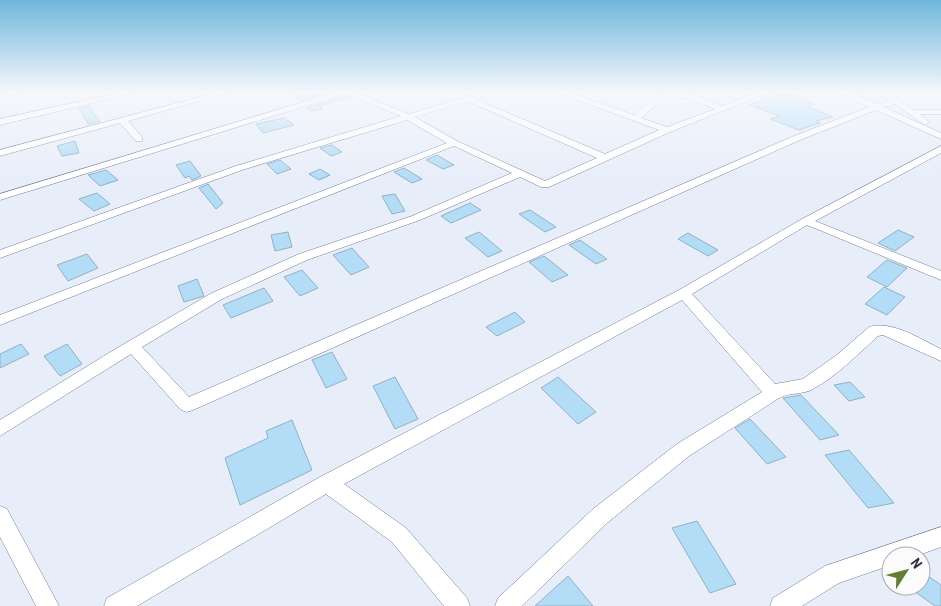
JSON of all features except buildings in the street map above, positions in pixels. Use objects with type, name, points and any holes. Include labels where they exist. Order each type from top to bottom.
[{"type":"street","points":[[0,153],[121,120]]},
{"type":"street","points":[[122,120],[139,139]]},
{"type":"street","points":[[0,196],[251,120]]},
{"type":"street","points":[[0,254],[239,168],[393,120]]},
{"type":"street","points":[[414,120],[454,143],[545,185],[692,120]]},
{"type":"street","points":[[517,120],[603,158]]},
{"type":"street","points":[[642,120],[667,130]]},
{"type":"street","points":[[132,346],[187,405],[797,138],[842,120]]},
{"type":"street","points":[[907,120],[941,135]]},
{"type":"street","points":[[922,120],[941,135]]},
{"type":"street","points":[[0,320],[454,143]]},
{"type":"street","points":[[115,606],[327,483],[684,293],[806,220],[941,149]]},
{"type":"street","points":[[0,430],[132,346],[217,296],[303,257],[416,218],[522,174]]},
{"type":"street","points":[[806,220],[941,276]]},
{"type":"street","points":[[684,293],[773,393]]},
{"type":"street","points":[[506,606],[600,516],[683,450],[773,393],[783,388],[807,385],[844,358],[874,331],[884,330],[941,355]]},
{"type":"street","points":[[327,483],[399,535],[459,606]]},
{"type":"street","points":[[0,516],[48,606]]},
{"type":"street","points":[[784,605],[833,574],[941,537]]}]
